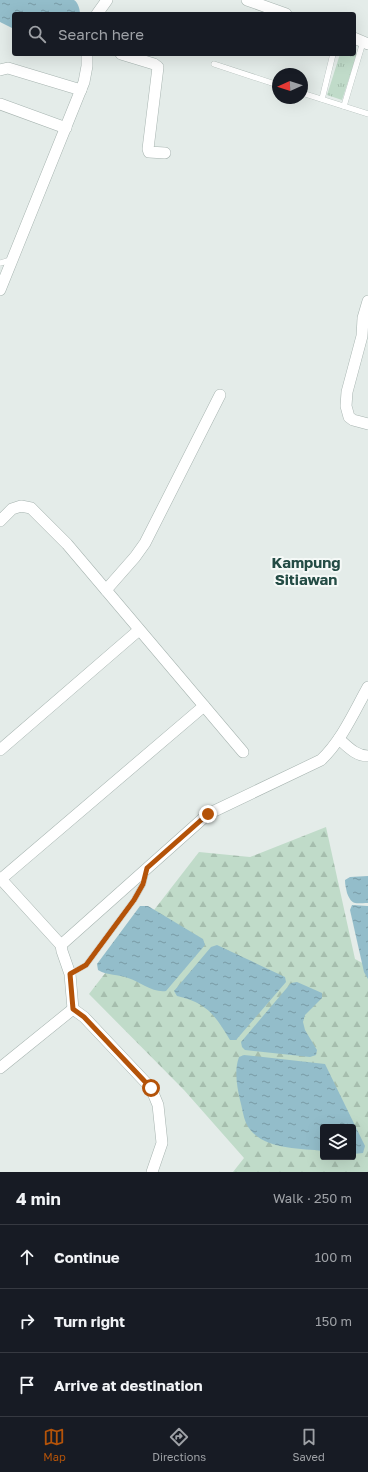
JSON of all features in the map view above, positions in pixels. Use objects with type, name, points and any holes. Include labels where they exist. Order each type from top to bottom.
[{"type":"street","points":[[98,12],[107,0]]},
{"type":"street","points":[[247,0],[280,12]]},
{"type":"street","points":[[0,290],[84,82],[87,56]]},
{"type":"street","points":[[128,56],[157,64],[158,67],[148,149],[150,152],[165,153]]},
{"type":"street","points":[[0,70],[3,68],[8,68],[81,90]]},
{"type":"street","points":[[0,104],[66,128]]},
{"type":"street","points":[[368,301],[363,318],[362,336],[348,386],[346,406],[349,417],[353,420],[368,424]]},
{"type":"street","points":[[106,590],[135,558],[145,543],[220,395]]},
{"type":"street","points":[[0,521],[12,509],[21,506],[31,508],[67,544],[243,752]]},
{"type":"street","points":[[1,746],[139,630]]},
{"type":"street","points":[[62,945],[208,814],[321,760],[339,739],[368,687]]},
{"type":"street","points":[[152,1172],[162,1142],[158,1106],[151,1088],[84,1017],[73,1009],[70,974],[62,951],[62,945],[0,879],[204,706]]},
{"type":"street","points":[[339,739],[357,754],[361,756],[368,756]]},
{"type":"street","points":[[0,1068],[73,1009]]},
{"type":"lane","points":[[344,106],[362,41]]},
{"type":"lane","points":[[322,99],[333,56]]},
{"type":"lane","points":[[214,64],[272,83]]},
{"type":"lane","points":[[308,95],[368,114]]},
{"type":"lane","points":[[0,263],[12,260]]},
{"type":"lane","points":[[70,974],[86,965],[134,900],[143,884],[147,868]]},
{"type":"green space","points":[[357,54],[342,100],[327,95],[339,56],[356,56]]},
{"type":"green space","points":[[326,827],[355,959],[368,966],[368,1172],[233,1172],[244,1158],[184,1090],[89,994],[199,852],[250,857]]},
{"type":"water","points":[[0,0],[74,0],[78,4],[80,12],[12,12],[12,28],[0,22]]},
{"type":"water","points":[[368,876],[368,903],[353,902],[347,893],[345,880],[350,877]]},
{"type":"water","points":[[352,905],[368,906],[368,979],[364,972],[350,910]]},
{"type":"water","points":[[140,906],[148,906],[203,939],[205,945],[166,991],[156,990],[128,978],[98,970],[97,964]]},
{"type":"water","points":[[217,945],[285,977],[286,982],[236,1040],[230,1040],[215,1017],[203,1006],[196,1002],[177,996],[174,991],[211,947]]},
{"type":"water","points":[[297,982],[322,993],[322,998],[305,1015],[303,1022],[305,1030],[317,1050],[316,1055],[310,1057],[245,1050],[242,1047],[241,1042],[291,983]]},
{"type":"water","points":[[244,1055],[325,1064],[354,1124],[320,1124],[320,1151],[280,1146],[269,1143],[260,1138],[252,1132],[245,1120],[237,1084],[236,1073],[239,1057]]},
{"type":"water","points":[[356,1128],[365,1146],[363,1153],[356,1154]]},
{"type":"district","name":"Kampung Sitiawan","points":[[306,570]]},
{"type":"route","points":[[151,1088],[84,1017],[73,1009],[70,974],[86,965],[134,900],[143,884],[147,868],[208,814]]}]
